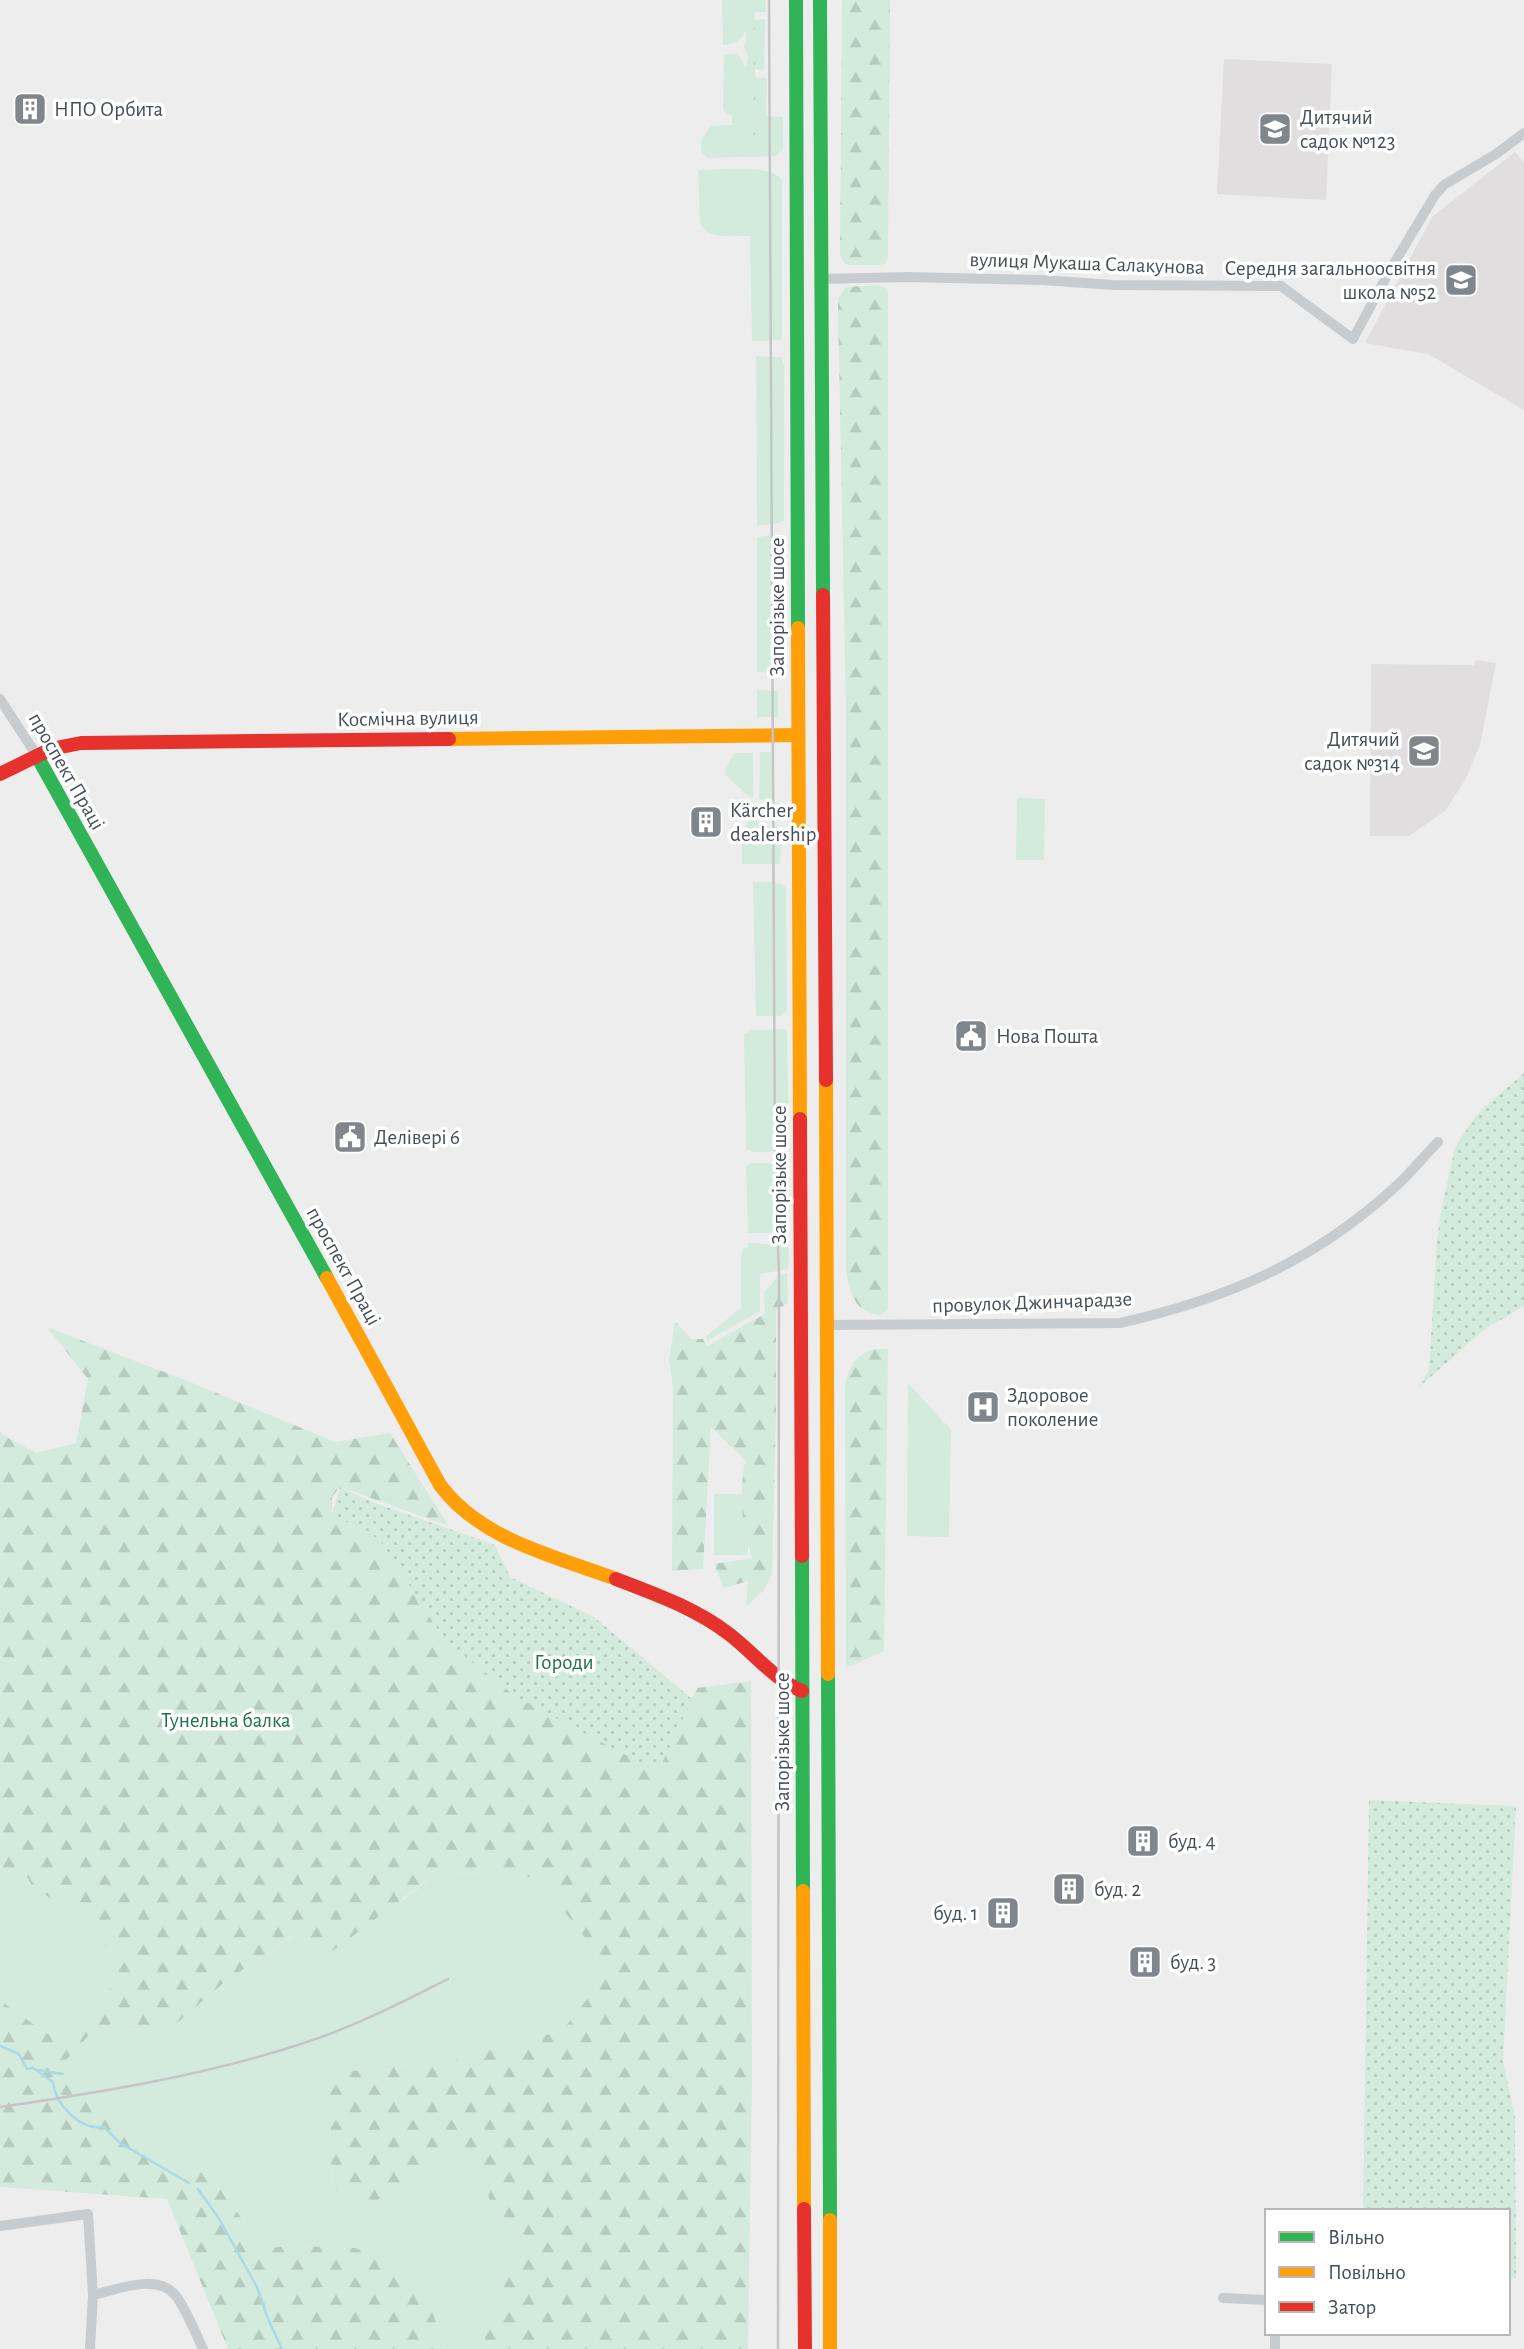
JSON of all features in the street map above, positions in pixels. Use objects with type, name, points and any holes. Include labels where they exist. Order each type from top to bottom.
[{"type":"main road","name":"Запорізьке шосе","points":[[796,0],[805,2349]]},
{"type":"main road","points":[[820,0],[830,2349]]},
{"type":"main road","name":"Космічна вулиця","points":[[0,774],[57,746],[80,743],[823,734]]},
{"type":"main road","name":"проспект Праці","points":[[37,756],[440,1485],[455,1506],[482,1527],[669,1599],[690,1610],[727,1633],[779,1680],[802,1691]]},
{"type":"main road","points":[[801,1325],[825,1325]]},
{"type":"main road","points":[[802,1691],[828,1690]]},
{"type":"street","name":"вулиця Мукаша Салакунова","points":[[822,279],[906,277],[1042,280],[1113,285],[1281,286],[1353,339],[1435,195],[1444,185],[1496,154],[1524,132]]},
{"type":"street","name":"проспект Праці","points":[[0,699],[37,756]]},
{"type":"street","name":"провулок Джинчарадзе","points":[[825,1325],[1120,1323],[1166,1312],[1252,1283],[1317,1248],[1363,1215],[1396,1186],[1438,1142]]},
{"type":"street","points":[[0,2226],[88,2214],[93,2295],[90,2349]]},
{"type":"street","points":[[93,2295],[144,2284],[169,2288],[176,2296],[203,2349]]},
{"type":"street","points":[[1223,2298],[1265,2300]]},
{"type":"shaded area","name":"Дитячий садок №123","points":[[1224,59],[1332,64],[1326,200],[1217,194]]},
{"type":"shaded area","name":"Середня загальноосвітня школа №52","points":[[1515,152],[1524,162],[1524,410],[1428,354],[1365,343],[1432,217]]},
{"type":"shaded area","name":"Дитячий садок №314","points":[[1476,660],[1496,663],[1480,745],[1465,780],[1445,811],[1409,836],[1370,836],[1371,664],[1474,665]]},
{"type":"green space","points":[[722,0],[766,0],[766,12],[753,12],[740,39],[723,45]]},
{"type":"green space","points":[[747,0],[756,0],[753,37],[756,148],[755,151],[749,152],[746,147],[748,108],[745,72],[748,57]]},
{"type":"green space","points":[[842,0],[890,0],[888,257],[886,263],[881,265],[848,265],[840,254]]},
{"type":"green space","points":[[765,19],[764,70],[753,69],[744,46],[754,20]]},
{"type":"green space","points":[[736,54],[751,77],[767,78],[766,116],[783,117],[783,150],[776,156],[708,158],[701,152],[702,138],[711,126],[732,125],[732,116],[726,114],[723,109],[724,55]]},
{"type":"green space","points":[[756,169],[767,171],[782,180],[780,340],[752,341],[750,236],[716,235],[700,224],[698,170]]},
{"type":"green space","points":[[878,285],[888,293],[888,1310],[880,1315],[865,1310],[855,1301],[846,1271],[846,710],[838,307],[838,298],[846,287]]},
{"type":"green space","points":[[756,356],[781,357],[784,365],[784,521],[775,524],[757,525]]},
{"type":"green space","points":[[775,535],[784,540],[785,673],[757,672],[757,537]]},
{"type":"green space","points":[[757,690],[778,691],[778,717],[757,717]]},
{"type":"green space","points":[[760,752],[770,752],[773,755],[774,803],[759,799]]},
{"type":"green space","points":[[734,753],[753,753],[753,798],[725,774]]},
{"type":"green space","points":[[1017,798],[1045,799],[1044,860],[1016,860]]},
{"type":"green space","points":[[751,819],[771,827],[778,826],[777,839],[781,839],[780,864],[742,864],[742,831]]},
{"type":"green space","points":[[753,882],[775,882],[786,888],[787,1011],[780,1016],[756,1016]]},
{"type":"green space","points":[[787,1029],[789,1146],[768,1152],[751,1151],[746,1149],[744,1034],[753,1030]]},
{"type":"green space","points":[[1524,1073],[1524,1306],[1485,1329],[1418,1388],[1429,1370],[1437,1240],[1455,1147],[1477,1114]]},
{"type":"green space","points":[[751,1163],[769,1163],[789,1173],[790,1223],[784,1233],[748,1233],[746,1167]]},
{"type":"green space","points":[[748,1243],[786,1245],[789,1248],[788,1269],[760,1274],[760,1311],[707,1341],[706,1336],[741,1308],[741,1255]]},
{"type":"green space","points":[[787,1273],[788,1303],[776,1310],[772,1575],[763,1591],[746,1606],[748,1581],[724,1588],[714,1564],[752,1558],[742,1509],[745,1460],[711,1427],[703,1569],[672,1571],[673,1387],[669,1360],[675,1321],[691,1339],[703,1339],[707,1346],[765,1314],[764,1293],[779,1275]]},
{"type":"green space","name":"Тунельна балка","points":[[47,1327],[335,1442],[390,1433],[449,1526],[340,1487],[332,1497],[332,1514],[379,1539],[444,1639],[657,1772],[697,1688],[751,1681],[752,2077],[748,2349],[485,2349],[485,2331],[525,2235],[495,2209],[488,2196],[496,2180],[491,2168],[471,2163],[454,2144],[432,2158],[416,2184],[358,2208],[332,2187],[330,2117],[321,2078],[387,2064],[438,2066],[473,2053],[562,2031],[610,1970],[539,1879],[513,1874],[437,1873],[322,1959],[294,1935],[226,1981],[169,2030],[95,2029],[64,2062],[174,2164],[210,2175],[264,2249],[285,2246],[350,2247],[388,2256],[428,2298],[445,2349],[228,2349],[167,2199],[0,2187],[0,2000],[47,2034],[102,2016],[115,1972],[115,1955],[68,1910],[32,1886],[21,1865],[0,1876],[0,1431],[36,1453],[76,1443],[88,1379]]},
{"type":"green space","points":[[875,1349],[888,1349],[884,1651],[846,1668],[845,1386],[854,1362]]},
{"type":"green space","points":[[908,1383],[951,1430],[949,1537],[907,1536]]},
{"type":"green space","name":"Городи","points":[[340,1487],[372,1502],[495,1545],[510,1577],[594,1617],[692,1699],[658,1772],[516,1697],[444,1639],[379,1539],[332,1514]]},
{"type":"green space","points":[[714,1494],[748,1494],[748,1555],[714,1555]]},
{"type":"green space","points":[[1369,1800],[1516,1806],[1503,2062],[1515,2116],[1516,2278],[1510,2279],[1510,2209],[1363,2209]]},
{"type":"green space","points":[[21,1865],[32,1886],[68,1910],[115,1955],[115,1972],[102,2016],[47,2034],[0,2000],[0,1876]]},
{"type":"green space","points":[[437,1873],[513,1874],[539,1879],[611,1970],[563,2031],[473,2053],[438,2066],[387,2064],[321,2078],[330,2117],[332,2187],[358,2208],[416,2184],[432,2158],[454,2144],[471,2163],[491,2167],[496,2180],[488,2196],[495,2209],[525,2235],[485,2331],[485,2349],[445,2349],[428,2298],[388,2256],[350,2247],[285,2246],[264,2249],[210,2175],[174,2164],[63,2062],[95,2029],[169,2030],[226,1981],[295,1935],[403,1900]]},
{"type":"waterway","points":[[0,2046],[19,2054],[27,2069],[33,2068],[53,2082],[58,2099],[78,2120],[86,2125],[104,2127],[120,2143],[189,2183]]},
{"type":"waterway","points":[[38,2070],[63,2074]]},
{"type":"waterway","points":[[198,2189],[218,2217],[257,2287],[282,2349]]},
{"type":"railway","points":[[769,0],[775,1160],[779,1273],[778,2349]]},
{"type":"railway","points":[[0,2107],[155,2081],[270,2054],[343,2029],[448,1979]]},
{"type":"traffic: fast","points":[[796,0],[798,628]]},
{"type":"traffic: fast","points":[[820,0],[823,595]]},
{"type":"traffic: fast","points":[[37,756],[327,1278]]},
{"type":"traffic: fast","points":[[802,1556],[803,1891]]},
{"type":"traffic: fast","points":[[828,1674],[830,2220]]},
{"type":"traffic: slow","points":[[798,628],[800,1119]]},
{"type":"traffic: slow","points":[[449,739],[797,735]]},
{"type":"traffic: slow","points":[[826,1080],[828,1674]]},
{"type":"traffic: slow","points":[[327,1278],[440,1485],[457,1504],[476,1520],[520,1544],[616,1579]]},
{"type":"traffic: slow","points":[[803,1891],[804,2209]]},
{"type":"traffic: slow","points":[[830,2220],[830,2349]]},
{"type":"traffic: jam","points":[[823,595],[826,1080]]},
{"type":"traffic: jam","points":[[0,774],[51,749],[81,743],[449,739]]},
{"type":"traffic: jam","points":[[800,1119],[802,1556]]},
{"type":"traffic: jam","points":[[616,1579],[674,1602],[716,1625],[781,1679],[802,1691]]},
{"type":"traffic: jam","points":[[804,2209],[805,2349]]},
{"type":"place","name":"НПО Орбита","points":[[30,109]]},
{"type":"place","name":"Дитячий садок №123","points":[[1275,129]]},
{"type":"place","name":"Середня загальноосвітня школа №52","points":[[1461,280]]},
{"type":"place","name":"Дитячий садок №314","points":[[1424,751]]},
{"type":"place","name":"Kärcher dealership","points":[[706,822]]},
{"type":"place","name":"Нова Пошта","points":[[971,1036]]},
{"type":"place","name":"Делівері 6","points":[[350,1137]]},
{"type":"place","name":"Здоровое поколение","points":[[983,1407]]},
{"type":"place","name":"буд. 4","points":[[1143,1841]]},
{"type":"place","name":"буд. 2","points":[[1069,1889]]},
{"type":"place","name":"буд. 1","points":[[1003,1913]]},
{"type":"place","name":"буд. 3","points":[[1145,1962]]}]
